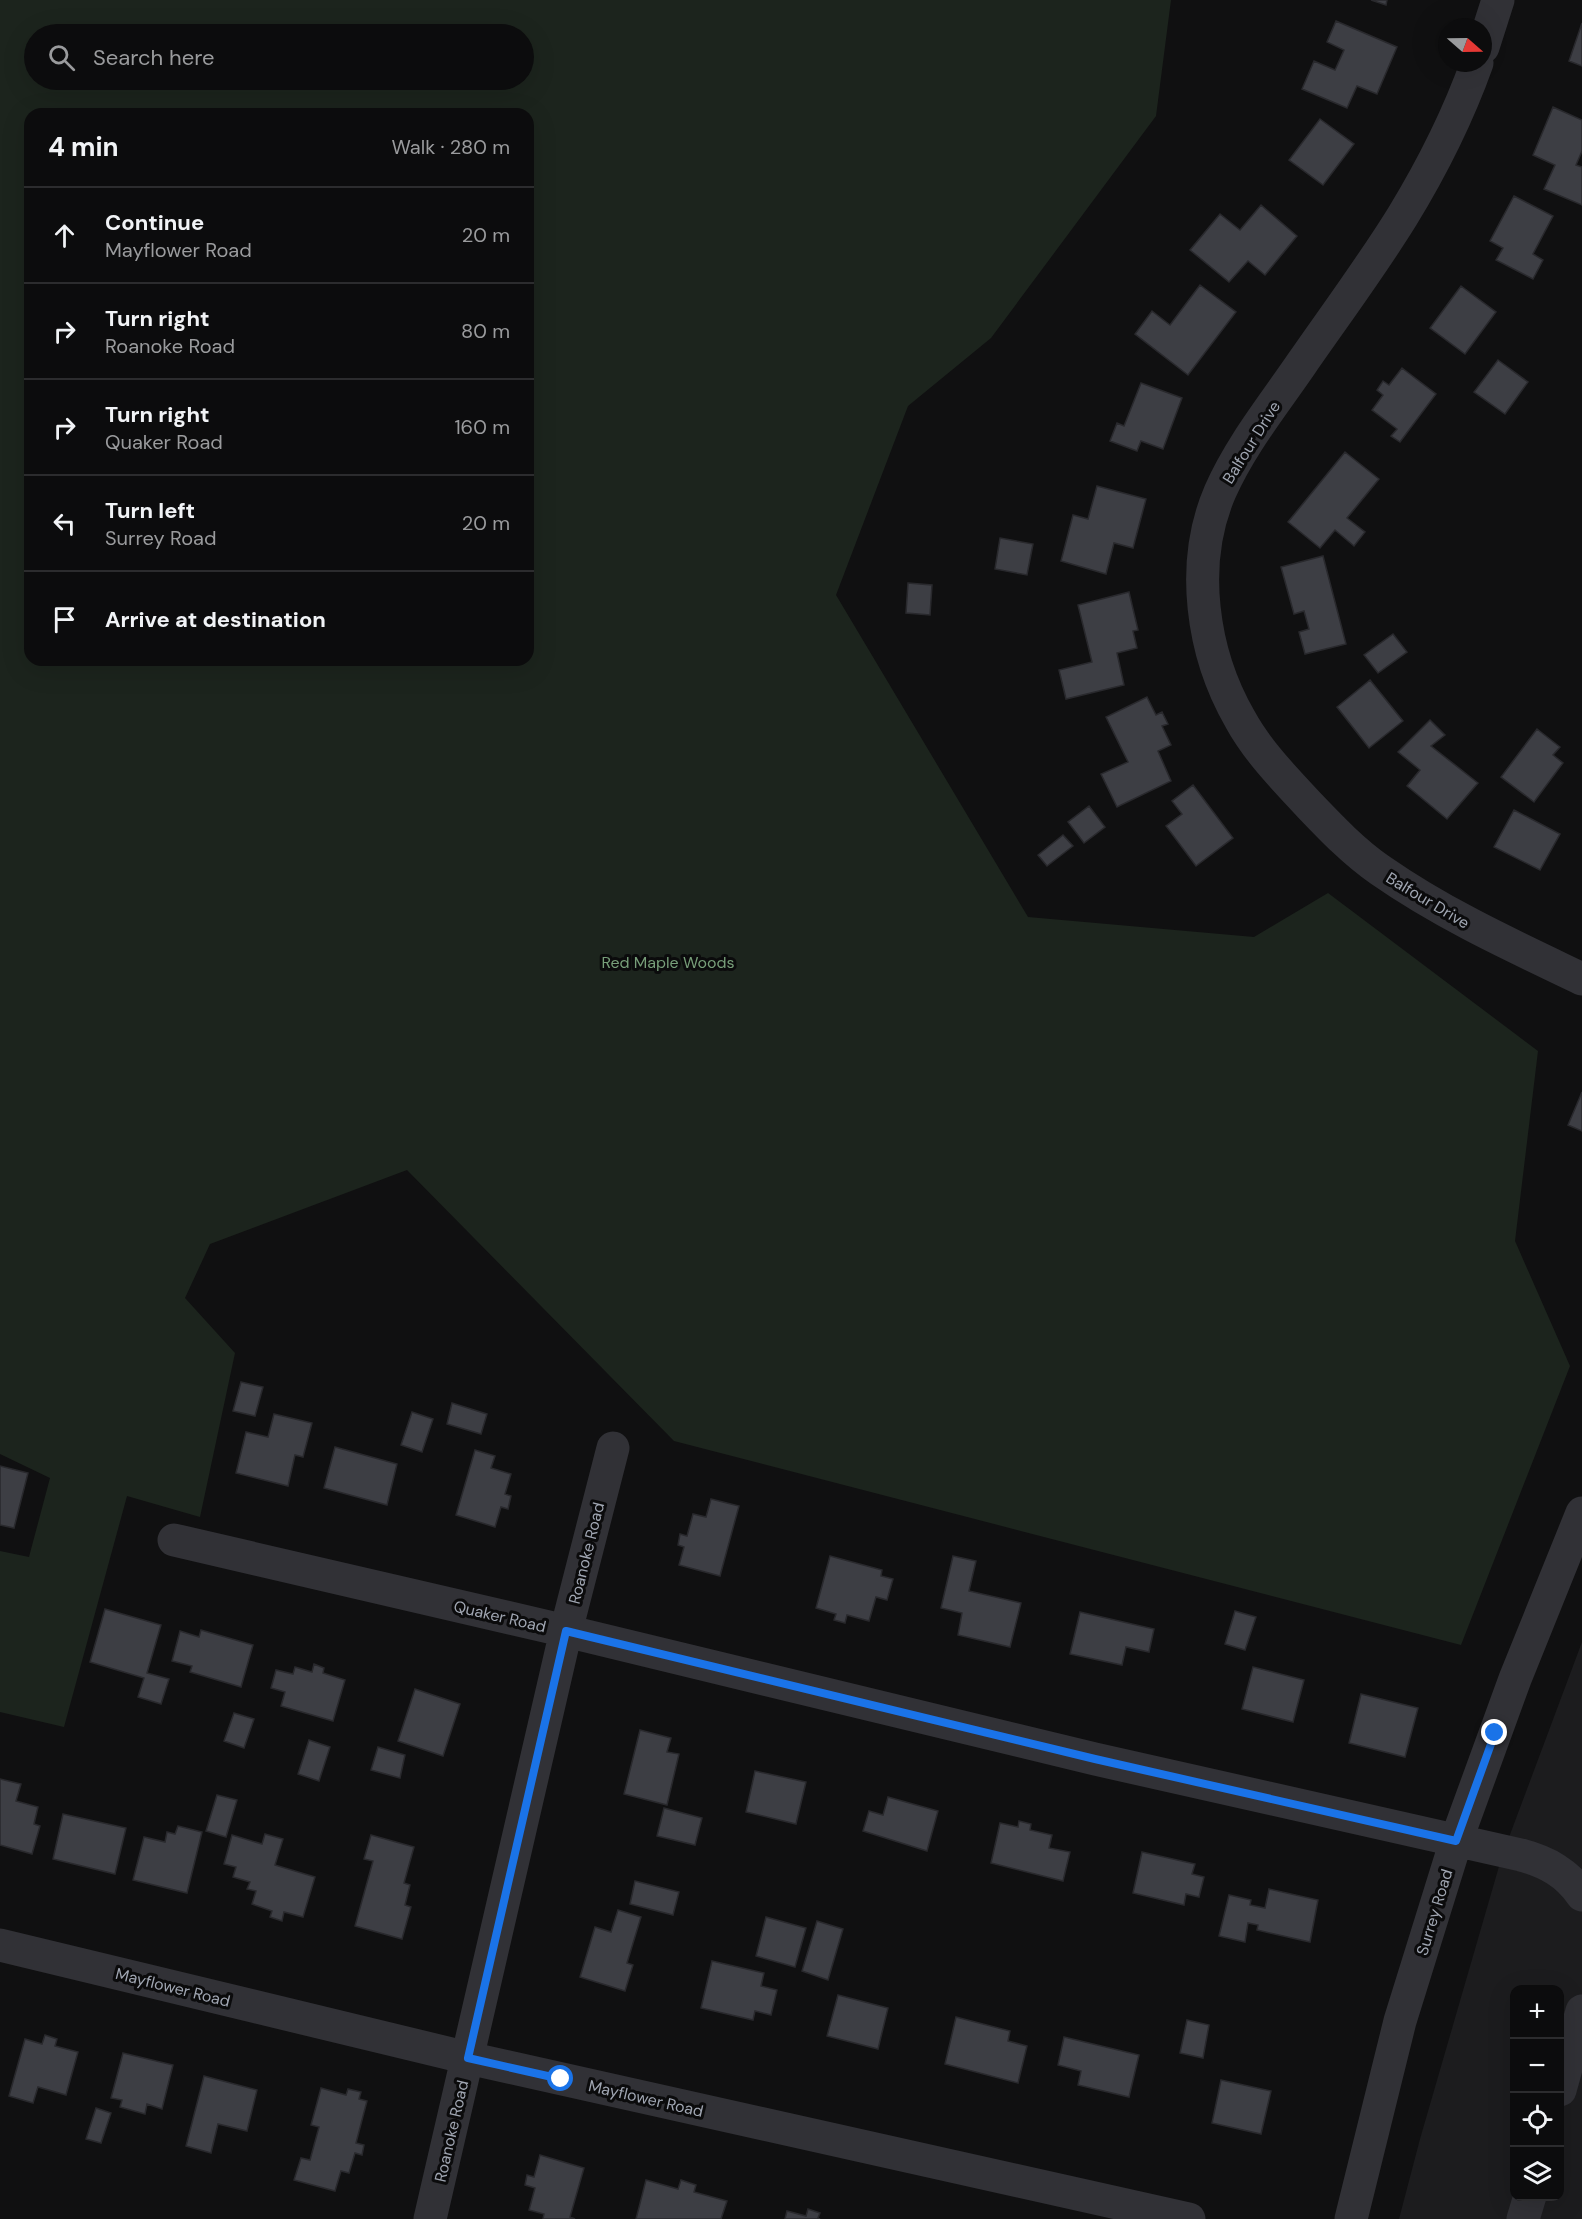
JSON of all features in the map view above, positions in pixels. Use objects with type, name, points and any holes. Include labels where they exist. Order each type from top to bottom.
[{"type":"street","points":[[1492,19],[1498,0]]},
{"type":"street","name":"Balfour Drive","points":[[1473,72],[1448,133],[1401,219],[1259,426],[1219,493],[1206,540],[1203,596],[1214,658],[1221,680],[1240,721],[1258,747],[1324,821],[1376,868],[1407,889],[1474,927],[1582,979]]},
{"type":"street","name":"Roanoke Road","points":[[430,2219],[566,1631],[613,1448]]},
{"type":"street","name":"Surrey Road","points":[[1351,2219],[1400,2021],[1456,1841],[1511,1689],[1582,1515]]},
{"type":"street","name":"Quaker Road","points":[[174,1540],[566,1631],[1095,1759],[1542,1861],[1561,1872],[1582,1895]]},
{"type":"street","name":"Mayflower Road","points":[[0,1946],[468,2058],[1189,2219]]},
{"type":"street","points":[[1564,2076],[1582,2011]]},
{"type":"street","points":[[1523,2219],[1528,2201]]},
{"type":"shaded area","points":[[1582,1642],[1582,2219],[1399,2219],[1502,1856]]},
{"type":"green space","name":"Red Maple Woods","points":[[0,0],[1171,0],[1156,116],[991,338],[908,406],[836,595],[1028,917],[1254,937],[1328,893],[1538,1051],[1515,1241],[1570,1366],[1461,1645],[674,1441],[407,1170],[210,1244],[185,1298],[235,1353],[200,1517],[127,1496],[64,1727],[0,1712],[0,1551],[29,1557],[50,1478],[0,1454]]},
{"type":"building","points":[[1371,0],[1387,0],[1386,5]]},
{"type":"building","points":[[1336,21],[1397,47],[1377,94],[1357,86],[1347,108],[1302,89],[1314,61],[1335,70],[1344,50],[1327,42]]},
{"type":"building","points":[[1582,23],[1582,66],[1569,61]]},
{"type":"building","points":[[1553,107],[1582,120],[1582,151],[1576,165],[1582,167],[1582,205],[1544,189],[1555,165],[1533,155]]},
{"type":"building","points":[[1320,119],[1354,144],[1323,185],[1289,160]]},
{"type":"building","points":[[1514,196],[1553,216],[1533,254],[1543,260],[1533,279],[1496,260],[1503,248],[1490,241]]},
{"type":"building","points":[[1261,205],[1297,236],[1265,275],[1248,261],[1229,282],[1190,250],[1220,214],[1240,230]]},
{"type":"building","points":[[1200,285],[1236,312],[1188,375],[1135,334],[1152,311],[1170,325]]},
{"type":"building","points":[[1461,286],[1496,312],[1465,354],[1430,328]]},
{"type":"building","points":[[1498,360],[1528,382],[1505,414],[1474,392]]},
{"type":"building","points":[[1402,368],[1436,394],[1400,442],[1391,436],[1397,429],[1372,410],[1383,395],[1377,390],[1383,381],[1389,385]]},
{"type":"building","points":[[1141,383],[1182,398],[1163,449],[1141,441],[1137,451],[1110,441],[1117,423],[1124,426]]},
{"type":"building","points":[[1345,452],[1379,479],[1347,518],[1365,532],[1354,546],[1335,530],[1320,548],[1288,522]]},
{"type":"building","points":[[1097,486],[1146,499],[1133,548],[1114,543],[1106,574],[1061,561],[1073,515],[1088,519]]},
{"type":"building","points":[[1000,538],[1033,544],[1027,575],[995,569]]},
{"type":"building","points":[[1323,556],[1346,644],[1305,654],[1299,632],[1309,629],[1304,611],[1294,614],[1281,567]]},
{"type":"building","points":[[908,583],[932,585],[930,615],[906,613]]},
{"type":"building","points":[[1129,592],[1138,630],[1133,631],[1137,648],[1117,653],[1124,685],[1066,699],[1059,670],[1092,662],[1078,605]]},
{"type":"building","points":[[1393,634],[1407,652],[1378,673],[1364,655]]},
{"type":"building","points":[[1370,680],[1403,721],[1369,748],[1337,707]]},
{"type":"building","points":[[1147,697],[1156,715],[1162,712],[1168,724],[1162,726],[1171,745],[1158,751],[1171,781],[1117,807],[1101,774],[1128,762],[1106,717]]},
{"type":"building","points":[[1430,720],[1445,735],[1431,746],[1478,783],[1447,819],[1407,786],[1420,770],[1398,752]]},
{"type":"building","points":[[1537,729],[1560,747],[1553,755],[1563,763],[1534,802],[1501,777]]},
{"type":"building","points":[[1193,785],[1233,838],[1196,866],[1166,826],[1182,814],[1172,801]]},
{"type":"building","points":[[1089,806],[1105,827],[1084,843],[1068,822]]},
{"type":"building","points":[[1514,810],[1560,834],[1540,870],[1494,847]]},
{"type":"building","points":[[1063,835],[1073,846],[1047,866],[1038,855]]},
{"type":"building","points":[[1582,1092],[1582,1131],[1568,1125]]},
{"type":"building","points":[[241,1382],[263,1387],[255,1416],[233,1411]]},
{"type":"building","points":[[452,1403],[487,1414],[481,1434],[447,1424]]},
{"type":"building","points":[[412,1412],[433,1419],[422,1452],[401,1445]]},
{"type":"building","points":[[274,1414],[312,1423],[303,1457],[295,1455],[288,1486],[236,1473],[246,1432],[268,1437]]},
{"type":"building","points":[[335,1447],[397,1464],[387,1505],[324,1488]]},
{"type":"building","points":[[475,1450],[495,1456],[491,1468],[511,1474],[505,1494],[511,1496],[508,1509],[501,1507],[495,1527],[456,1515]]},
{"type":"building","points":[[0,1466],[28,1473],[14,1528],[0,1525]]},
{"type":"building","points":[[711,1499],[739,1506],[720,1576],[679,1565],[684,1547],[678,1545],[680,1534],[687,1536],[693,1514],[706,1517]]},
{"type":"building","points":[[830,1556],[882,1570],[881,1576],[893,1579],[887,1600],[876,1597],[869,1621],[847,1615],[845,1623],[834,1620],[836,1614],[816,1608]]},
{"type":"building","points":[[953,1556],[976,1561],[969,1591],[1021,1603],[1010,1647],[958,1635],[962,1613],[941,1608]]},
{"type":"building","points":[[105,1609],[161,1625],[147,1673],[169,1679],[161,1704],[138,1697],[144,1678],[90,1662]]},
{"type":"building","points":[[1235,1611],[1256,1617],[1245,1650],[1225,1644]]},
{"type":"building","points":[[1080,1612],[1154,1629],[1149,1652],[1126,1647],[1122,1665],[1070,1654]]},
{"type":"building","points":[[201,1630],[253,1645],[241,1687],[190,1672],[192,1666],[172,1661],[180,1631],[199,1637]]},
{"type":"building","points":[[314,1664],[324,1668],[323,1673],[345,1680],[333,1721],[281,1706],[285,1692],[271,1688],[276,1670],[293,1674],[295,1667],[312,1672]]},
{"type":"building","points":[[1253,1667],[1304,1680],[1293,1722],[1242,1709]]},
{"type":"building","points":[[415,1689],[460,1704],[443,1756],[398,1741]]},
{"type":"building","points":[[1361,1694],[1418,1708],[1405,1757],[1349,1743]]},
{"type":"building","points":[[234,1713],[254,1719],[244,1748],[224,1741]]},
{"type":"building","points":[[640,1730],[671,1738],[667,1752],[679,1754],[667,1805],[624,1794]]},
{"type":"building","points":[[309,1740],[330,1747],[319,1781],[298,1774]]},
{"type":"building","points":[[378,1747],[405,1755],[400,1778],[371,1770]]},
{"type":"building","points":[[755,1771],[806,1782],[796,1824],[746,1812]]},
{"type":"building","points":[[0,1779],[21,1784],[16,1801],[38,1807],[34,1824],[40,1826],[32,1854],[0,1845]]},
{"type":"building","points":[[217,1795],[237,1800],[226,1837],[206,1831]]},
{"type":"building","points":[[888,1797],[938,1811],[927,1851],[863,1831],[869,1811],[883,1815]]},
{"type":"building","points":[[664,1808],[702,1818],[695,1845],[657,1836]]},
{"type":"building","points":[[63,1814],[126,1828],[115,1874],[53,1859]]},
{"type":"building","points":[[1019,1821],[1031,1824],[1030,1830],[1052,1835],[1049,1848],[1070,1852],[1063,1881],[991,1863],[1000,1823],[1018,1827]]},
{"type":"building","points":[[178,1826],[202,1832],[187,1893],[133,1880],[144,1837],[165,1842],[167,1832],[175,1834]]},
{"type":"building","points":[[265,1834],[283,1839],[275,1865],[315,1877],[303,1917],[284,1912],[282,1921],[270,1917],[272,1911],[252,1904],[256,1891],[247,1889],[250,1882],[233,1877],[236,1867],[224,1864],[232,1835],[262,1844]]},
{"type":"building","points":[[371,1835],[414,1847],[404,1883],[410,1885],[405,1905],[411,1907],[402,1939],[355,1926],[373,1861],[364,1859]]},
{"type":"building","points":[[1142,1852],[1195,1864],[1192,1874],[1204,1877],[1199,1897],[1186,1894],[1184,1905],[1133,1893]]},
{"type":"building","points":[[635,1881],[679,1892],[673,1915],[630,1904]]},
{"type":"building","points":[[1269,1889],[1318,1900],[1310,1942],[1257,1930],[1258,1925],[1248,1923],[1245,1942],[1219,1936],[1229,1895],[1251,1900],[1250,1905],[1265,1908]]},
{"type":"building","points":[[618,1910],[641,1917],[627,1963],[633,1965],[625,1991],[580,1977],[595,1927],[611,1932]]},
{"type":"building","points":[[766,1917],[806,1928],[795,1967],[756,1956]]},
{"type":"building","points":[[817,1921],[843,1929],[828,1980],[802,1971]]},
{"type":"building","points":[[712,1961],[764,1973],[761,1986],[777,1990],[771,2015],[755,2011],[753,2020],[701,2008]]},
{"type":"building","points":[[838,1995],[888,2008],[878,2049],[827,2036]]},
{"type":"building","points":[[956,2017],[1010,2031],[1008,2041],[1027,2046],[1018,2083],[945,2064]]},
{"type":"building","points":[[1187,2020],[1209,2025],[1203,2058],[1180,2053]]},
{"type":"building","points":[[45,2035],[57,2039],[55,2046],[78,2052],[66,2095],[38,2087],[33,2103],[9,2096],[25,2039],[42,2044]]},
{"type":"building","points":[[1064,2037],[1139,2055],[1129,2097],[1078,2085],[1081,2071],[1058,2065]]},
{"type":"building","points":[[123,2053],[173,2065],[162,2109],[147,2104],[145,2114],[120,2107],[122,2100],[111,2098]]},
{"type":"building","points":[[204,2076],[257,2090],[247,2131],[218,2124],[211,2153],[186,2146]]},
{"type":"building","points":[[1221,2080],[1271,2091],[1261,2134],[1212,2123]]},
{"type":"building","points":[[321,2088],[346,2095],[348,2089],[361,2092],[359,2099],[367,2101],[356,2143],[364,2145],[362,2155],[355,2153],[349,2173],[341,2171],[335,2191],[294,2180],[301,2158],[310,2160],[319,2127],[311,2125]]},
{"type":"building","points":[[96,2108],[111,2113],[101,2143],[86,2139]]},
{"type":"building","points":[[540,2155],[584,2168],[570,2217],[575,2219],[543,2219],[544,2214],[529,2210],[535,2188],[525,2185],[527,2175],[534,2177]]},
{"type":"building","points":[[646,2180],[678,2189],[681,2180],[696,2185],[694,2192],[727,2201],[721,2219],[636,2219]]},
{"type":"building","points":[[808,2209],[820,2213],[818,2218],[820,2219],[785,2219],[787,2211],[806,2216]]},
{"type":"route","points":[[561,2079],[468,2058],[566,1631],[1095,1759],[1456,1841],[1495,1733]]}]
